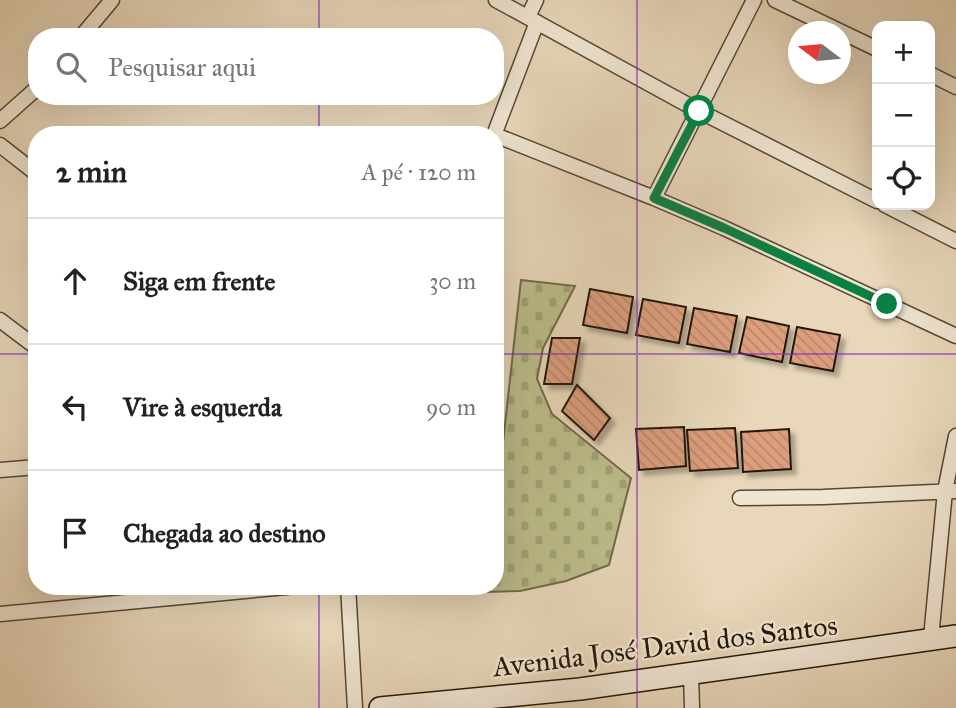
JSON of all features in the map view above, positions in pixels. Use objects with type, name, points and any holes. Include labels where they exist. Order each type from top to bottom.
[{"type":"main road","name":"Avenida José David dos Santos","points":[[380,708],[446,705],[580,689],[956,636]]},
{"type":"street","points":[[89,28],[112,0]]},
{"type":"street","points":[[496,0],[699,111],[872,198]]},
{"type":"street","points":[[498,126],[533,19],[536,0]]},
{"type":"street","points":[[654,198],[754,0]]},
{"type":"street","points":[[775,0],[872,47]]},
{"type":"street","points":[[935,76],[956,87]]},
{"type":"street","points":[[0,121],[28,96]]},
{"type":"street","points":[[504,139],[724,228],[956,336]]},
{"type":"street","points":[[0,145],[28,167]]},
{"type":"street","points":[[895,210],[956,241]]},
{"type":"street","points":[[0,320],[28,341]]},
{"type":"street","points":[[932,638],[956,436]]},
{"type":"street","points":[[0,470],[28,468]]},
{"type":"street","points":[[740,499],[951,491]]},
{"type":"street","points":[[0,614],[202,595]]},
{"type":"street","points":[[349,595],[355,708]]},
{"type":"street","points":[[691,674],[692,708]]},
{"type":"green space","points":[[521,280],[575,286],[543,348],[537,379],[552,414],[631,478],[609,565],[566,581],[520,591],[504,591],[504,434]]},
{"type":"building","points":[[590,289],[633,297],[627,333],[583,325]]},
{"type":"building","points":[[643,299],[686,307],[679,343],[636,335]]},
{"type":"building","points":[[694,308],[737,316],[730,352],[687,344]]},
{"type":"building","points":[[747,317],[789,326],[782,362],[739,353]]},
{"type":"building","points":[[797,327],[840,335],[833,371],[790,363]]},
{"type":"building","points":[[552,338],[580,338],[572,384],[544,384]]},
{"type":"building","points":[[577,385],[610,418],[594,440],[562,411]]},
{"type":"building","points":[[684,427],[686,466],[639,470],[636,429]]},
{"type":"building","points":[[735,428],[738,468],[690,471],[687,430]]},
{"type":"building","points":[[789,429],[791,469],[743,472],[741,432]]},
{"type":"route","points":[[699,111],[654,198],[887,304]]}]
